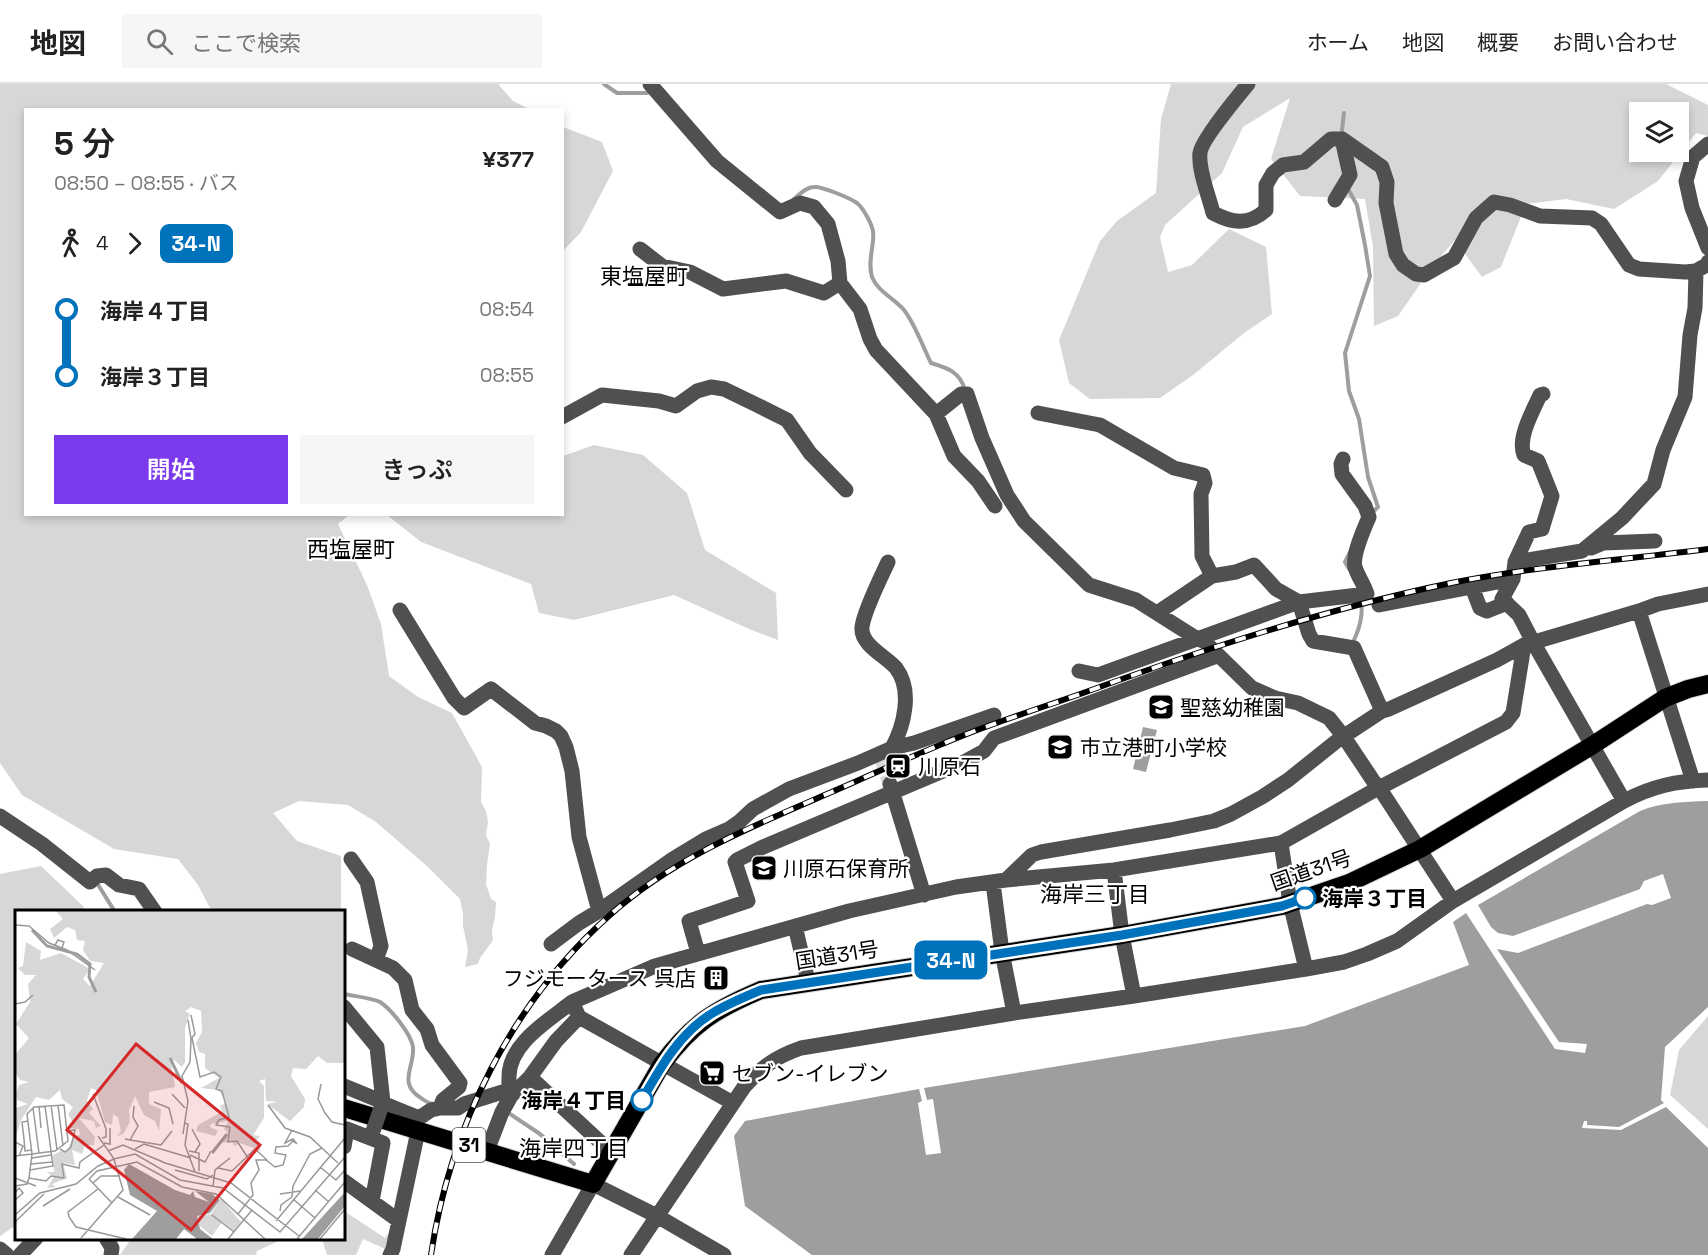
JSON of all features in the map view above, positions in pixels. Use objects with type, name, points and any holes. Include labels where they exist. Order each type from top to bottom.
[{"type":"highway","name":"国道31号","points":[[593,1184],[662,1064],[685,1037],[710,1014],[730,1003],[761,990],[808,981],[1122,935],[1282,906],[1348,883],[1420,849],[1593,745],[1665,698],[1708,684]]},
{"type":"highway","name":"31","points":[[345,1108],[593,1184]]},
{"type":"street","points":[[650,84],[717,161],[780,212],[800,203],[814,207],[828,224],[838,261],[840,283],[860,309],[876,350],[936,414],[954,456],[978,481],[995,506]]},
{"type":"street","points":[[1248,84],[1230,105],[1200,151],[1201,167],[1213,213],[1222,218],[1243,222],[1257,218],[1266,210],[1266,185],[1274,173],[1283,165],[1304,162],[1331,139],[1342,138],[1382,167],[1387,182],[1386,203],[1396,254],[1403,266],[1416,274],[1424,275],[1454,258],[1476,218],[1494,202],[1540,216],[1592,218],[1601,224],[1629,265],[1639,269],[1685,272],[1702,266],[1690,335],[1685,397],[1663,450],[1654,484],[1622,518],[1582,551]]},
{"type":"street","points":[[1335,200],[1350,176],[1342,138]]},
{"type":"street","points":[[1708,144],[1693,157],[1686,181],[1692,208],[1708,248]]},
{"type":"street","points":[[640,249],[662,266],[690,272],[723,289],[786,281],[824,293],[840,283]]},
{"type":"street","points":[[564,416],[602,395],[659,401],[676,406],[697,391],[711,387],[724,389],[787,420],[810,453],[846,490]]},
{"type":"street","points":[[1543,393],[1527,423],[1521,447],[1524,455],[1538,461],[1552,496],[1542,529],[1529,532],[1515,562],[1513,579],[1502,599],[1519,615],[1528,644],[1593,745],[1624,801]]},
{"type":"street","points":[[936,414],[961,394],[967,394],[982,438],[1007,495],[1024,521],[1089,585],[1136,600],[1205,642],[1252,688],[1275,698],[1298,703],[1329,718],[1378,789],[1383,792],[1453,902]]},
{"type":"street","points":[[1038,413],[1100,425],[1174,468],[1203,475],[1205,483],[1201,495],[1202,556],[1212,576]]},
{"type":"street","points":[[1079,671],[1098,675],[1299,602],[1366,594],[1355,566],[1356,553],[1369,517],[1365,506],[1342,474],[1343,459]]},
{"type":"street","points":[[1515,562],[1582,551],[1603,543],[1654,541]]},
{"type":"street","points":[[888,562],[862,628],[865,640],[897,669],[904,686],[906,708],[892,748]]},
{"type":"street","points":[[1157,613],[1212,576],[1236,572],[1254,565],[1276,589],[1299,602],[1313,641],[1354,648],[1382,711]]},
{"type":"street","points":[[1379,605],[1513,579]]},
{"type":"street","points":[[1472,587],[1480,608],[1487,610],[1507,603]]},
{"type":"street","points":[[999,881],[1032,855],[1041,852],[1170,830],[1231,814],[1288,780],[1338,740],[1382,711],[1528,644],[1639,612],[1658,604],[1708,594]]},
{"type":"street","points":[[400,610],[454,698],[464,708],[491,689],[535,723],[556,731],[561,736],[572,771],[579,837],[599,911]]},
{"type":"street","points":[[630,1255],[744,1087],[758,1072],[781,1055],[801,1048],[1344,962],[1397,941],[1453,902],[1645,790],[1700,780],[1665,698],[1639,612]]},
{"type":"street","points":[[487,1151],[507,1101],[508,1067],[524,1041],[572,1002],[656,966],[830,915],[956,887],[1114,870],[1281,843],[1511,718],[1528,644]]},
{"type":"street","points":[[698,953],[689,921],[748,901],[735,862],[737,860],[891,788],[933,776],[984,751],[994,738],[1217,656]]},
{"type":"street","points":[[550,944],[673,859],[739,822],[753,809],[789,789],[892,748],[915,743],[994,715]]},
{"type":"street","points":[[891,788],[924,895]]},
{"type":"street","points":[[0,816],[94,879],[106,875],[119,885],[138,889],[154,910]]},
{"type":"street","points":[[1281,843],[1290,903],[1306,969]]},
{"type":"street","points":[[351,859],[367,882],[381,946],[376,960]]},
{"type":"street","points":[[1114,870],[1122,935],[1134,996]]},
{"type":"street","points":[[999,881],[1002,952],[1014,1013]]},
{"type":"street","points":[[795,926],[808,981]]},
{"type":"street","points":[[345,1086],[419,1118],[441,1105],[459,1087],[460,1083],[432,1045],[427,1029],[412,1011],[405,980],[393,968],[352,949]]},
{"type":"street","points":[[572,1002],[579,1017],[733,1103]]},
{"type":"street","points":[[345,1008],[377,1047],[382,1104],[371,1137]]},
{"type":"street","points":[[441,1105],[458,1108],[464,1104],[507,1101],[530,1077],[556,1041],[579,1017]]},
{"type":"street","points":[[530,1077],[612,1153]]},
{"type":"street","points":[[346,1128],[384,1143],[372,1201]]},
{"type":"street","points":[[390,1255],[418,1131]]},
{"type":"street","points":[[345,1182],[399,1221]]},
{"type":"street","points":[[552,1255],[593,1184],[657,1216],[724,1255]]},
{"type":"street","points":[[20,1255],[35,1240]]},
{"type":"street","points":[[107,1240],[112,1248],[111,1255]]},
{"type":"street","points":[[0,1249],[7,1255]]},
{"type":"shaded area","points":[[0,84],[498,84],[513,101],[527,108],[24,108],[24,516],[348,516],[338,524],[367,585],[381,624],[389,676],[418,697],[452,713],[482,767],[481,802],[486,811],[488,822],[486,835],[490,844],[486,884],[491,899],[496,902],[493,940],[478,964],[465,967],[468,950],[460,899],[428,867],[376,822],[348,805],[299,801],[273,813],[297,841],[341,856],[341,910],[215,910],[210,908],[198,885],[178,859],[114,849],[22,795],[0,763]]},
{"type":"shaded area","points":[[1171,84],[1666,84],[1708,105],[1708,136],[1696,133],[1689,142],[1689,102],[1629,102],[1629,162],[1673,162],[1658,181],[1614,209],[1566,199],[1526,204],[1501,267],[1482,277],[1455,240],[1434,264],[1398,316],[1374,326],[1373,247],[1365,199],[1300,196],[1271,159],[1290,98],[1243,127],[1222,173],[1165,225],[1160,237],[1168,272],[1192,265],[1229,229],[1266,247],[1272,314],[1160,398],[1090,399],[1069,383],[1059,340],[1100,241],[1117,221],[1156,193],[1161,119]]},
{"type":"shaded area","points":[[564,127],[602,142],[613,171],[581,232],[564,250]]},
{"type":"shaded area","points":[[594,445],[643,455],[687,493],[705,550],[776,593],[778,640],[674,595],[574,620],[539,613],[531,584],[421,542],[388,516],[564,516],[564,456]]},
{"type":"shaded area","points":[[1143,727],[1157,730],[1146,772],[1133,769]]},
{"type":"shaded area","points":[[1708,801],[1708,1007],[1665,1047],[1661,1100],[1664,1103],[1619,1127],[1587,1125],[1587,1121],[1584,1121],[1582,1128],[1621,1130],[1666,1107],[1708,1148],[1708,1255],[812,1255],[745,1206],[734,1136],[745,1121],[919,1089],[922,1101],[918,1103],[926,1155],[941,1153],[933,1099],[927,1100],[924,1088],[1305,1026],[1469,965],[1453,922],[1466,913],[1555,1049],[1585,1053],[1587,1044],[1559,1042],[1497,949],[1518,953],[1647,904],[1652,905],[1671,898],[1663,874],[1644,881],[1640,889],[1513,936],[1498,933],[1491,927],[1478,905],[1640,811],[1665,804]]},
{"type":"shaded area","points":[[41,866],[84,907],[82,910],[15,910],[15,1226],[0,1236],[0,874]]},
{"type":"shaded area","points":[[1708,1016],[1708,1129],[1670,1095],[1679,1050]]},
{"type":"shaded area","points":[[345,1212],[385,1238],[390,1231],[392,1218],[390,1251],[363,1239],[356,1255],[327,1255],[322,1240],[345,1240]]},
{"type":"shaded area","points":[[130,1240],[281,1240],[257,1251],[256,1255],[120,1255]]},
{"type":"waterway","points":[[604,84],[617,93],[651,91]]},
{"type":"waterway","points":[[1343,135],[1344,113]]},
{"type":"waterway","points":[[794,199],[808,188],[818,187],[842,195],[859,205],[873,231],[870,265],[872,277],[882,291],[908,316],[931,363],[957,375],[965,390]]},
{"type":"waterway","points":[[1348,189],[1357,205],[1370,276],[1345,353],[1349,391],[1359,419],[1368,477],[1378,507],[1373,512]]},
{"type":"waterway","points":[[1349,569],[1345,562],[1350,552]]},
{"type":"waterway","points":[[1354,640],[1361,619],[1361,597]]},
{"type":"waterway","points":[[97,883],[114,910]]},
{"type":"waterway","points":[[345,994],[380,1002],[395,1016],[409,1035],[413,1047],[408,1081],[410,1087],[421,1098],[433,1104]]},
{"type":"waterway","points":[[507,1112],[540,1134],[574,1164]]},
{"type":"tunnel","points":[[880,753],[890,784]]},
{"type":"tunnel","points":[[0,1004],[15,1009]]},
{"type":"railway","points":[[431,1255],[440,1207],[453,1160],[470,1114],[491,1069],[515,1027],[543,987],[575,949],[610,915],[637,893],[694,856],[755,825],[972,732],[1266,631],[1404,593],[1483,577],[1708,549]]},
{"type":"bus line","name":"34-N","points":[[642,1100],[662,1064],[698,1024],[730,1003],[761,990],[808,981],[1122,935],[1282,906],[1305,898]]},
{"type":"place","name":"聖慈幼稚園","points":[[1161,707]]},
{"type":"place","name":"市立港町小学校","points":[[1060,747]]},
{"type":"place","name":"川原石","points":[[898,766]]},
{"type":"place","name":"川原石保育所","points":[[764,868]]},
{"type":"place","name":"海岸３丁目","points":[[1305,898]]},
{"type":"place","name":"フジモータース 呉店","points":[[716,978]]},
{"type":"place","name":"セブン-イレブン","points":[[712,1073]]},
{"type":"place","name":"海岸４丁目","points":[[642,1100]]},
{"type":"district","name":"東塩屋町","points":[[644,276]]},
{"type":"district","name":"西塩屋町","points":[[351,549]]},
{"type":"district","name":"海岸三丁目","points":[[1095,894]]},
{"type":"district","name":"海岸四丁目","points":[[574,1148]]}]
